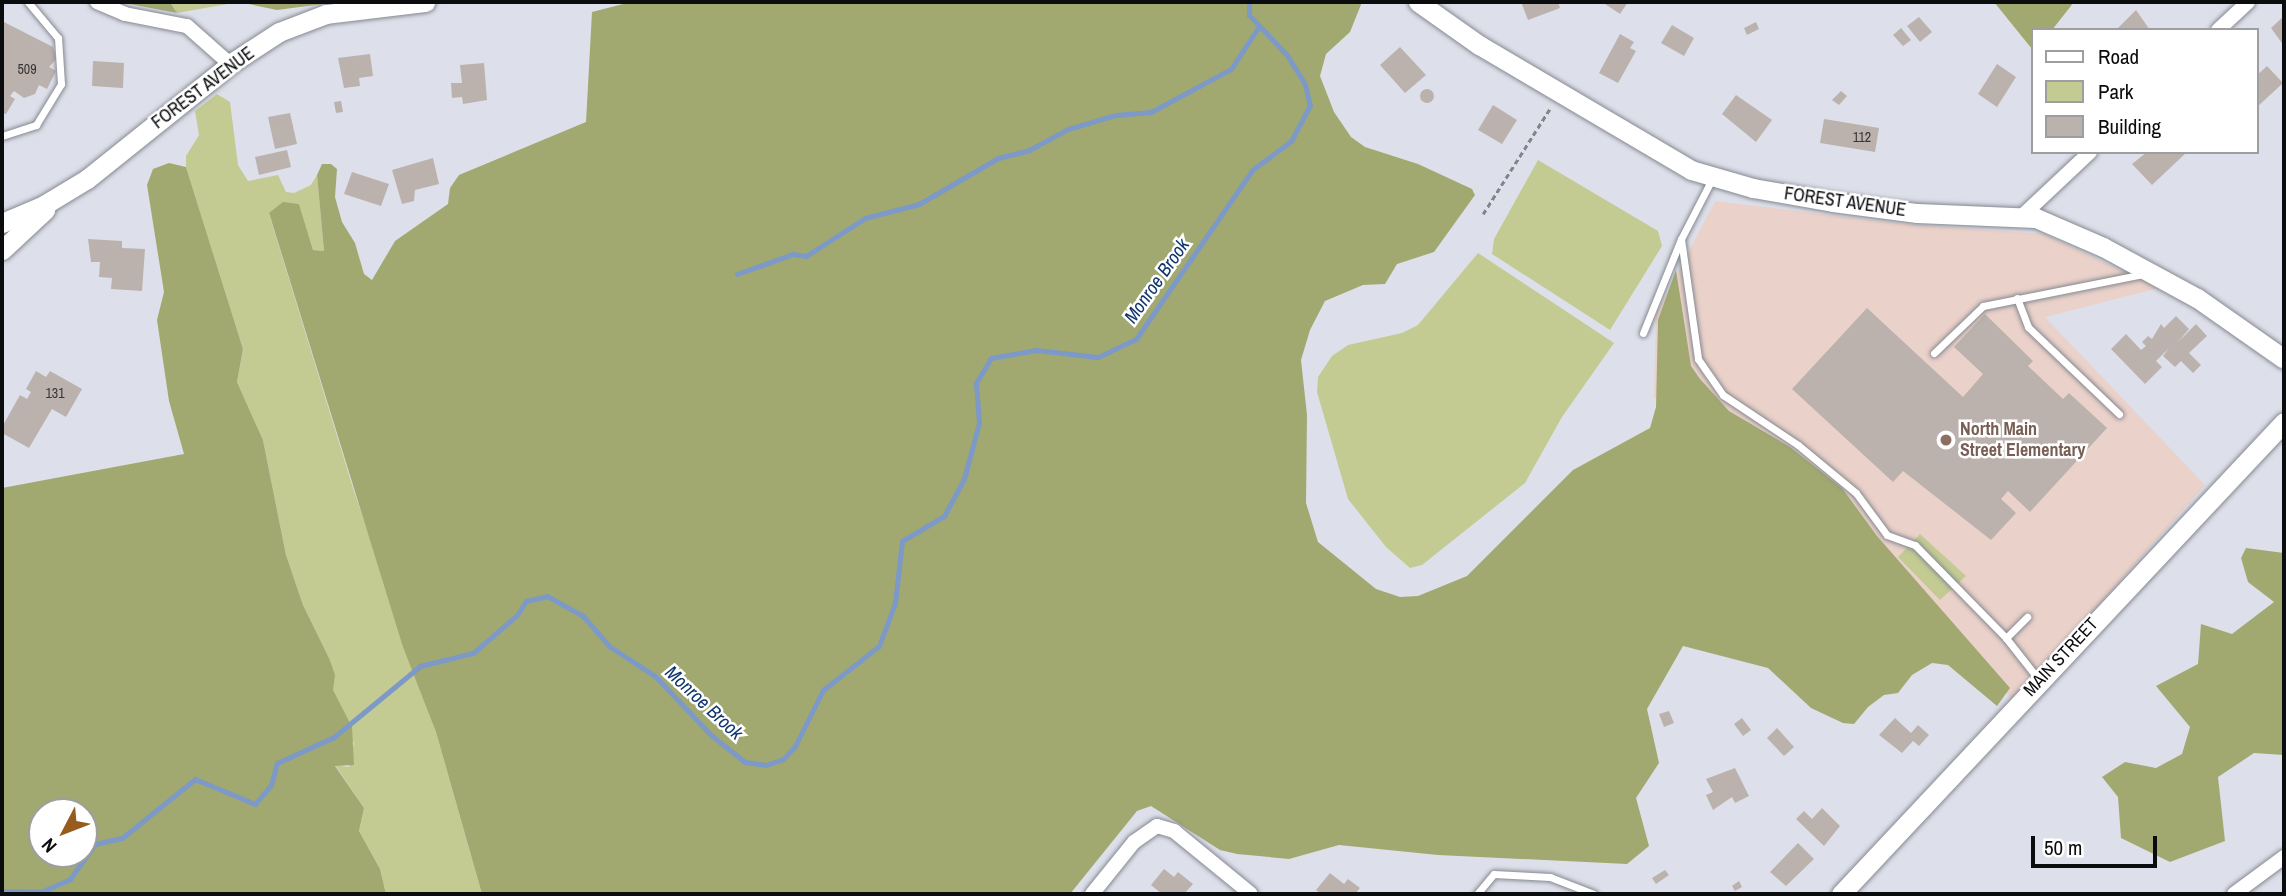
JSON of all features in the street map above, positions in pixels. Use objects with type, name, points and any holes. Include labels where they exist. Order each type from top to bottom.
[{"type":"street","points":[[97,2],[125,13],[187,26],[230,64]]},
{"type":"street","name":"FOREST AVENUE","points":[[2,223],[65,194],[230,64],[279,32],[326,14],[425,2]]},
{"type":"street","name":"FOREST AVENUE","points":[[1418,2],[1559,94],[1665,158],[1713,177],[1779,193],[1917,213],[2023,215],[2060,227],[2151,272],[2220,312],[2284,359]]},
{"type":"street","points":[[2220,28],[2248,2]]},
{"type":"street","points":[[2023,215],[2088,154]]},
{"type":"street","points":[[2,250],[65,194]]},
{"type":"street","name":"MAIN STREET","points":[[1841,894],[2284,422]]},
{"type":"street","points":[[1092,894],[1134,842],[1151,827],[1162,826],[1186,839],[1251,894]]},
{"type":"street","points":[[2234,894],[2284,857]]},
{"type":"lane","points":[[2,136],[36,125],[61,84],[58,37],[28,2]]},
{"type":"lane","points":[[1643,333],[1681,239],[1713,177]]},
{"type":"lane","points":[[1681,239],[1698,359],[1723,395],[1798,445],[1851,488],[1872,510],[1885,533],[1915,545],[2006,638],[2039,681]]},
{"type":"lane","points":[[1934,353],[1977,309],[2017,298],[2151,272]]},
{"type":"lane","points":[[2017,298],[2028,327],[2119,414]]},
{"type":"lane","points":[[2006,638],[2027,617]]},
{"type":"lane","points":[[1477,894],[1494,874],[1550,877],[1594,894]]},
{"type":"path","points":[[1483,214],[1559,94]]},
{"type":"shaded area","name":"North Main Street Elementary","points":[[1715,201],[1905,224],[2044,234],[2159,288],[2045,317],[2205,485],[2014,701],[1805,482],[1654,397],[1656,314]]},
{"type":"green space","points":[[119,2],[170,2],[177,13]]},
{"type":"green space","points":[[170,2],[239,2],[177,13]]},
{"type":"green space","points":[[239,2],[338,2],[277,10]]},
{"type":"green space","points":[[631,2],[1362,2],[1350,32],[1326,54],[1320,76],[1334,112],[1351,137],[1365,147],[1418,164],[1472,189],[1475,195],[1434,252],[1397,264],[1385,284],[1363,285],[1325,301],[1310,330],[1301,360],[1307,415],[1306,503],[1318,542],[1376,589],[1400,597],[1418,596],[1467,576],[1573,470],[1650,428],[1656,407],[1658,320],[1676,270],[1691,366],[1700,379],[1729,411],[1790,447],[1842,488],[1877,536],[2010,688],[1997,706],[1948,665],[1932,663],[1912,675],[1898,693],[1884,695],[1868,707],[1854,724],[1843,723],[1811,708],[1768,668],[1683,646],[1647,709],[1659,763],[1636,798],[1649,846],[1627,864],[1438,855],[1339,845],[1289,859],[1237,854],[1220,850],[1151,806],[1137,811],[1070,894],[482,894],[436,732],[403,647],[269,213],[283,202],[299,204],[313,250],[324,251],[317,175],[322,164],[331,164],[337,169],[335,197],[342,222],[355,243],[364,274],[372,280],[395,241],[448,204],[450,188],[459,175],[586,122],[592,12]]},
{"type":"green space","points":[[1994,2],[2074,2],[2054,28],[2030,28],[2030,47]]},
{"type":"green space","points":[[217,94],[230,102],[238,165],[248,181],[278,175],[286,192],[294,193],[311,185],[317,175],[324,251],[313,250],[299,204],[269,214],[353,488],[436,732],[482,894],[386,894],[380,869],[359,831],[364,808],[335,765],[349,767],[354,742],[332,752],[323,894],[2,894],[2,807],[28,838],[28,868],[98,868],[98,843],[329,658],[303,605],[286,555],[263,440],[237,382],[243,349],[186,167],[186,156],[199,135],[195,111]]},
{"type":"green space","points":[[1538,160],[1658,231],[1662,246],[1610,330],[1492,254],[1494,239]]},
{"type":"green space","points":[[169,163],[186,167],[243,349],[237,382],[263,440],[286,555],[303,605],[335,675],[333,690],[352,727],[354,765],[335,766],[364,808],[359,831],[380,869],[386,894],[2,894],[2,488],[184,454],[169,401],[157,320],[164,292],[147,185],[153,169]]},
{"type":"green space","points":[[1478,253],[1614,343],[1562,417],[1525,483],[1422,565],[1410,568],[1386,547],[1348,499],[1317,392],[1318,377],[1332,356],[1348,345],[1402,333],[1418,325]]},
{"type":"green space","points":[[1920,534],[1966,576],[1940,600],[1898,557]]},
{"type":"green space","points":[[2246,548],[2284,553],[2284,755],[2254,753],[2218,777],[2225,841],[2170,862],[2121,838],[2118,797],[2102,777],[2125,762],[2156,768],[2182,754],[2190,727],[2156,686],[2198,664],[2201,624],[2232,634],[2274,602],[2248,582],[2241,558]]},
{"type":"building","points":[[1521,2],[1558,2],[1560,8],[1528,20]]},
{"type":"building","points":[[1602,2],[1628,2],[1620,14]]},
{"type":"building","points":[[2136,10],[2149,28],[2118,28]]},
{"type":"building","points":[[2284,16],[2284,46],[2271,28]]},
{"type":"building","points":[[1919,17],[1932,32],[1920,42],[1907,26]]},
{"type":"building","points":[[2,21],[53,47],[56,59],[49,67],[56,71],[47,89],[39,85],[35,94],[24,98],[14,91],[10,96],[15,99],[6,114],[2,113]]},
{"type":"building","points":[[1756,22],[1759,29],[1747,35],[1744,28]]},
{"type":"building","points":[[1672,25],[1694,38],[1684,56],[1661,43]]},
{"type":"building","points":[[1901,28],[1911,40],[1903,46],[1893,35]]},
{"type":"building","points":[[1620,34],[1634,42],[1630,48],[1636,51],[1618,83],[1599,73]]},
{"type":"building","points":[[1400,47],[1426,75],[1405,93],[1380,65]]},
{"type":"building","points":[[370,54],[373,76],[359,78],[360,86],[344,88],[338,58]]},
{"type":"building","points":[[93,61],[124,63],[123,88],[92,86]]},
{"type":"building","points":[[484,63],[487,100],[463,104],[462,97],[452,98],[451,83],[462,83],[460,65]]},
{"type":"building","points":[[1997,64],[2016,77],[1997,107],[1978,94]]},
{"type":"building","points":[[2267,66],[2283,83],[2258,106],[2258,74]]},
{"type":"building","points":[[1427,89],[1432,91],[1432,101],[1427,103],[1422,101],[1420,96],[1422,91]]},
{"type":"building","points":[[1841,91],[1847,96],[1839,105],[1832,100]]},
{"type":"building","points":[[1736,95],[1772,120],[1756,142],[1722,114]]},
{"type":"building","points":[[341,101],[343,112],[336,113],[334,102]]},
{"type":"building","points":[[1493,105],[1517,120],[1502,144],[1478,130]]},
{"type":"building","points":[[290,113],[297,144],[275,149],[268,117]]},
{"type":"building","points":[[1824,119],[1879,128],[1875,152],[1820,143]]},
{"type":"building","points":[[287,150],[291,167],[259,175],[255,157]]},
{"type":"building","points":[[2144,154],[2185,154],[2152,185],[2132,164]]},
{"type":"building","points":[[433,158],[439,184],[415,190],[414,201],[402,204],[392,170]]},
{"type":"building","points":[[352,172],[389,184],[381,206],[344,194]]},
{"type":"building","points":[[88,239],[122,241],[122,248],[145,249],[142,291],[111,289],[112,278],[99,277],[100,262],[91,262]]},
{"type":"building","points":[[1867,308],[1963,397],[1983,374],[1954,347],[1985,314],[2033,361],[2028,366],[2063,399],[2069,393],[2107,428],[2030,512],[2008,491],[2001,499],[2016,513],[1991,540],[1903,471],[1893,482],[1792,389]]},
{"type":"building","points":[[2176,316],[2189,329],[2178,342],[2196,324],[2207,336],[2189,353],[2201,365],[2193,373],[2181,361],[2175,367],[2163,356],[2169,348],[2156,361],[2162,367],[2145,384],[2111,349],[2126,334],[2141,350],[2146,346],[2142,342],[2148,336],[2152,339],[2161,324],[2164,328]]},
{"type":"building","points":[[36,371],[46,377],[50,371],[82,389],[66,417],[52,409],[29,448],[2,433],[2,427],[20,395],[27,399],[31,392],[26,389]]},
{"type":"building","points":[[1669,711],[1674,723],[1664,727],[1659,714]]},
{"type":"building","points":[[1742,718],[1751,730],[1743,736],[1734,724]]},
{"type":"building","points":[[1895,718],[1911,733],[1918,725],[1929,735],[1919,746],[1913,741],[1902,753],[1879,735]]},
{"type":"building","points":[[1777,728],[1794,747],[1784,756],[1767,738]]},
{"type":"building","points":[[1735,768],[1749,796],[1735,803],[1732,797],[1713,810],[1706,795],[1713,792],[1706,779]]},
{"type":"building","points":[[1822,808],[1840,826],[1824,846],[1796,819],[1804,811],[1812,819]]},
{"type":"building","points":[[1798,843],[1814,859],[1786,886],[1770,872]]},
{"type":"building","points":[[1164,869],[1174,877],[1178,872],[1193,884],[1184,894],[1162,894],[1151,885]]},
{"type":"building","points":[[1665,870],[1669,875],[1656,884],[1652,878]]},
{"type":"building","points":[[1330,873],[1344,884],[1348,879],[1360,888],[1355,894],[1321,894],[1316,890]]},
{"type":"building","points":[[1739,881],[1742,887],[1735,891],[1732,886]]},
{"type":"waterway","name":"Monroe Brook","points":[[2,891],[41,892],[70,879],[95,844],[122,838],[195,779],[255,804],[271,785],[277,763],[334,737],[420,666],[473,653],[517,615],[526,601],[547,596],[583,616],[609,646],[655,676],[712,736],[745,762],[766,765],[783,759],[795,746],[823,690],[879,646],[895,603],[902,541],[944,516],[964,479],[979,423],[976,383],[991,358],[1036,350],[1098,357],[1136,339],[1252,170],[1291,141],[1310,106],[1305,84],[1286,54],[1249,15],[1249,2]]},
{"type":"waterway","points":[[737,274],[793,254],[806,256],[865,218],[919,204],[998,158],[1029,150],[1068,129],[1116,115],[1151,112],[1231,69],[1259,26]]},
{"type":"place","name":"North Main Street Elementary","points":[[1946,440]]}]
